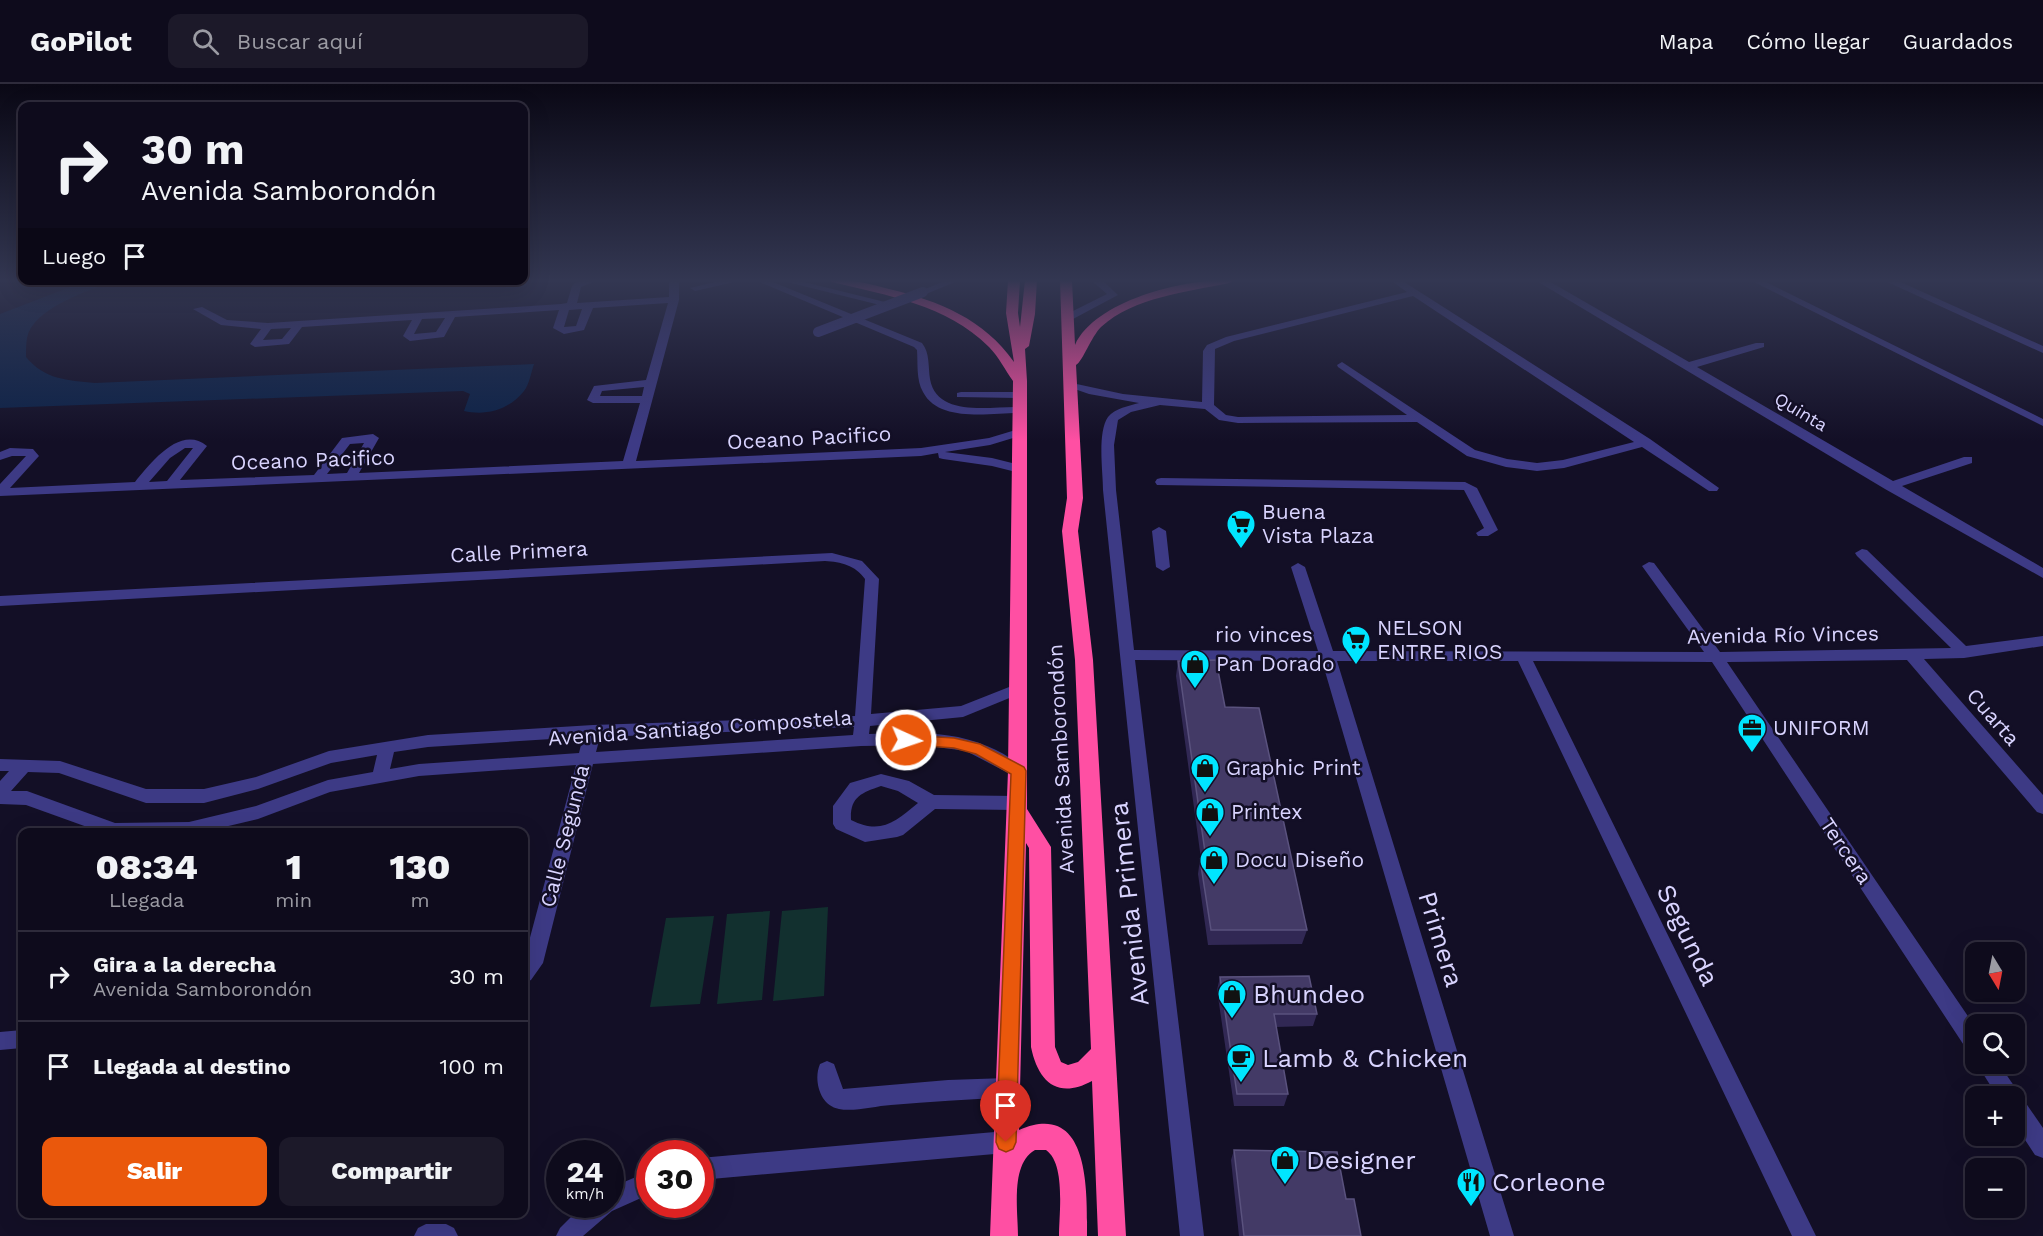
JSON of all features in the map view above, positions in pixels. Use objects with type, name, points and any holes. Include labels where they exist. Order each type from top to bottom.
[{"type":"highway","points":[[980,334],[994,345],[1020,388]]},
{"type":"highway","name":"Avenida Samborondón","points":[[1004,1236],[1018,771],[1020,360],[1016,334]]},
{"type":"highway","points":[[1020,360],[1025,334]]},
{"type":"highway","points":[[1065,334],[1070,346]]},
{"type":"highway","name":"Avenida Samborondón","points":[[1069,334],[1075,498],[1070,531],[1084,660],[1112,1236]]},
{"type":"highway","points":[[1072,380],[1081,343],[1089,334]]},
{"type":"highway","points":[[1017,807],[1040,847],[1044,1047],[1047,1066],[1055,1074],[1062,1076],[1083,1075],[1091,1070],[1103,1052]]},
{"type":"highway","points":[[1004,1180],[1014,1152],[1022,1142],[1034,1137],[1050,1137],[1061,1142],[1067,1151],[1070,1165],[1073,1236]]},
{"type":"street","points":[[262,334],[255,344],[285,342],[291,334]]},
{"type":"street","points":[[409,334],[410,338],[441,334]]},
{"type":"street","points":[[628,466],[665,334]]},
{"type":"street","points":[[891,334],[918,345],[922,350],[928,393],[935,402],[950,409],[1019,410]]},
{"type":"street","points":[[1208,406],[1208,351],[1211,347],[1230,339],[1251,334]]},
{"type":"street","points":[[1478,334],[1713,488]]},
{"type":"street","name":"Quinta","points":[[1633,334],[1889,486],[2043,574]]},
{"type":"street","points":[[1863,334],[2043,423]]},
{"type":"street","points":[[2007,334],[2043,350]]},
{"type":"street","points":[[1688,366],[1760,345]]},
{"type":"street","points":[[1342,365],[1471,453],[1522,466],[1564,464],[1646,442]]},
{"type":"street","points":[[1072,380],[1103,394],[1156,403],[1208,406],[1223,418],[1238,420],[1420,418]]},
{"type":"street","points":[[646,399],[593,399],[596,390],[602,387],[651,383]]},
{"type":"street","points":[[961,395],[1020,388]]},
{"type":"street","name":"Avenida Primera","points":[[1156,403],[1119,414],[1112,420],[1108,429],[1109,468],[1117,567],[1192,1236]]},
{"type":"street","name":"Oceano Pacifico","points":[[0,492],[921,452],[990,441],[1019,433]]},
{"type":"street","points":[[317,479],[346,441],[373,438],[350,478]]},
{"type":"street","points":[[139,486],[171,449],[198,444],[201,446],[170,485]]},
{"type":"street","points":[[0,456],[10,452],[29,452],[33,456],[0,492]]},
{"type":"street","name":"Oceano Pacifico","points":[[921,452],[992,462],[1020,470]]},
{"type":"street","points":[[1889,486],[1968,460]]},
{"type":"street","points":[[1161,482],[1465,486],[1471,488],[1491,530],[1483,533]]},
{"type":"street","points":[[1159,531],[1163,567]]},
{"type":"street","points":[[1862,554],[1964,652]]},
{"type":"street","name":"Calle Primera","points":[[0,601],[801,558],[842,558],[867,569],[872,579],[861,740]]},
{"type":"street","name":"Tercera","points":[[1649,566],[1716,657],[1965,1030]]},
{"type":"street","name":"Primera","points":[[1298,567],[1328,657],[1502,1236]]},
{"type":"street","name":"Avenida Río Vinces","points":[[1523,657],[1911,654],[1964,652],[2043,641]]},
{"type":"street","name":"Cuarta","points":[[1911,654],[2043,807]]},
{"type":"street","name":"rio vinces","points":[[1128,655],[1523,657]]},
{"type":"street","name":"Segunda","points":[[1523,657],[1804,1236]]},
{"type":"street","name":"Avenida Santiago Compostela","points":[[0,765],[60,767],[146,796],[204,795],[258,783],[329,757],[428,741],[593,731],[862,722],[963,711],[1018,688]]},
{"type":"street","name":"Calle Segunda","points":[[528,969],[533,963],[593,731]]},
{"type":"street","name":"Avenida Santiago Compostela","points":[[193,828],[258,812],[328,786],[419,770],[585,757],[861,740],[954,743],[980,749],[1018,771]]},
{"type":"street","points":[[380,777],[387,748]]},
{"type":"street","name":"Avenida Santiago Compostela","points":[[0,795],[25,765]]},
{"type":"street","points":[[932,802],[897,830],[865,835],[842,824],[842,806],[856,789],[881,780],[903,786],[932,802],[1017,807]]},
{"type":"street","name":"Avenida Santiago Compostela","points":[[0,795],[27,798],[60,808],[109,828]]},
{"type":"street","points":[[0,1041],[18,1039]]},
{"type":"street","points":[[827,1071],[831,1092],[840,1099],[948,1090],[1007,1088]]},
{"type":"street","points":[[2025,1120],[2043,1147]]},
{"type":"street","points":[[714,1168],[1006,1142]]},
{"type":"street","points":[[568,1236],[584,1218]]},
{"type":"street","points":[[426,1236],[446,1236]]},
{"type":"green space","points":[[828,907],[824,996],[773,1001],[782,911]]},
{"type":"green space","points":[[770,911],[762,1000],[717,1004],[727,914]]},
{"type":"green space","points":[[714,916],[700,1004],[650,1007],[666,918]]},
{"type":"water","points":[[0,334],[29,334],[26,357],[33,365],[49,375],[95,383],[534,364],[527,386],[518,398],[497,410],[481,413],[464,411],[470,394],[463,391],[0,408]]},
{"type":"building","points":[[1216,660],[1225,707],[1259,708],[1307,930],[1211,930],[1200,859],[1206,859],[1178,661]]},
{"type":"building","points":[[1309,976],[1317,1014],[1274,1014],[1288,1094],[1237,1094],[1220,977]]},
{"type":"building","points":[[1234,1150],[1337,1152],[1346,1199],[1354,1199],[1361,1236],[1244,1236]]},
{"type":"place","name":"Buena Vista Plaza","points":[[1241,550]]},
{"type":"place","name":"NELSON ENTRE RIOS","points":[[1356,666]]},
{"type":"place","name":"Pan Dorado","points":[[1195,690]]},
{"type":"place","name":"UNIFORM","points":[[1752,754]]},
{"type":"place","name":"Graphic Print","points":[[1205,794]]},
{"type":"place","name":"Printex","points":[[1210,838]]},
{"type":"place","name":"Docu Diseño","points":[[1214,886]]},
{"type":"place","name":"Bhundeo","points":[[1232,1020]]},
{"type":"place","name":"Lamb & Chicken","points":[[1241,1084]]},
{"type":"place","name":"Designer","points":[[1285,1186]]},
{"type":"place","name":"Corleone","points":[[1471,1208]]},
{"type":"route","points":[[906,740],[954,743],[980,749],[1018,771],[1006,1142]]}]
